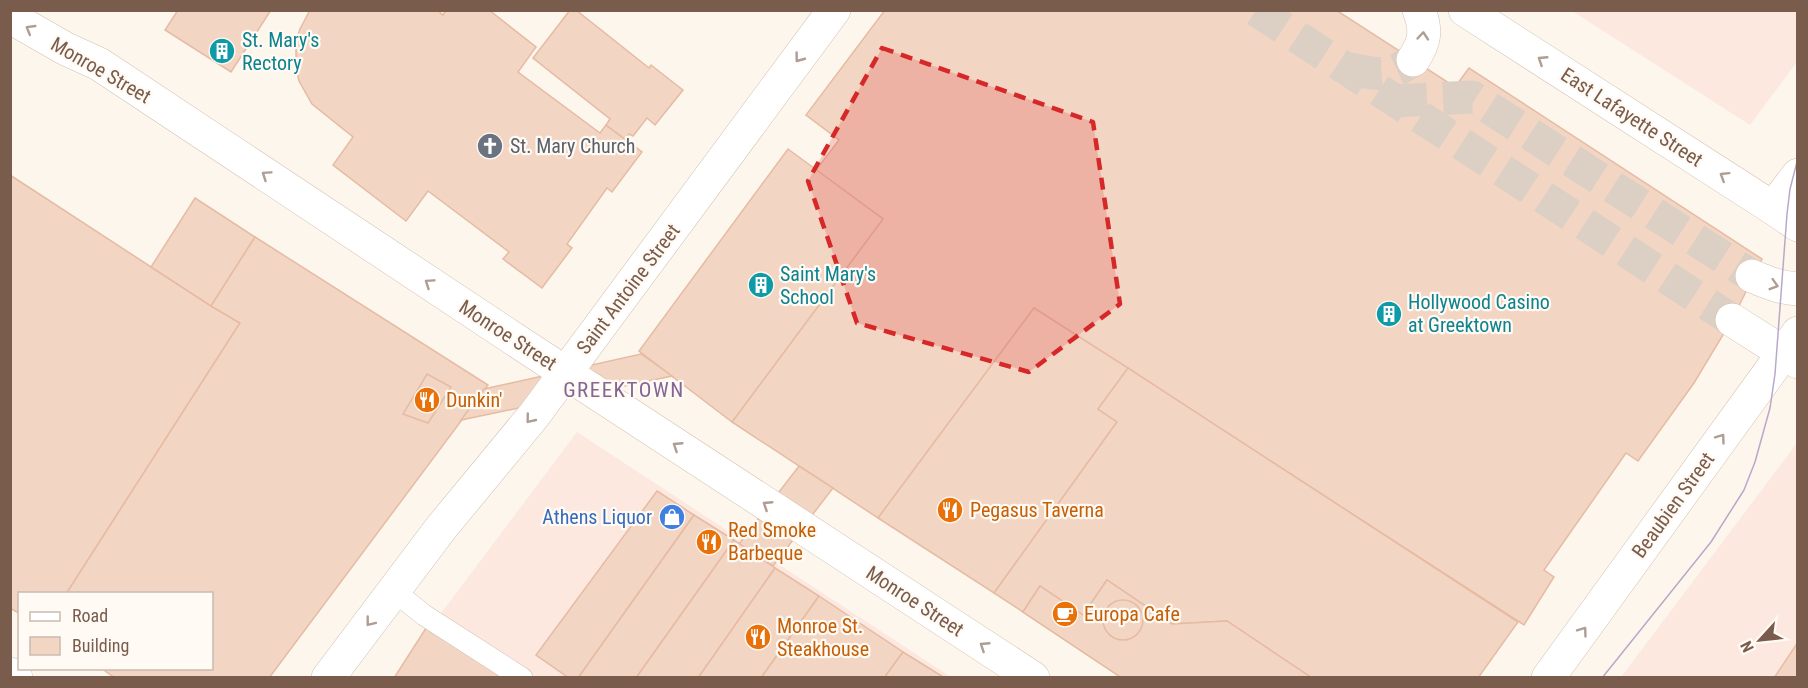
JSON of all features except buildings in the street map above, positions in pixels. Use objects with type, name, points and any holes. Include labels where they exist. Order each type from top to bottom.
[{"type":"street","name":"Saint Antoine Street","points":[[328,678],[441,528],[535,414],[834,10]]},
{"type":"street","points":[[1413,60],[1422,47],[1424,24],[1419,10]]},
{"type":"street","name":"East Lafayette Street","points":[[1465,10],[1785,217]]},
{"type":"street","name":"Monroe Street","points":[[10,17],[66,49],[99,64],[1033,678]]},
{"type":"street","points":[[1785,217],[1797,176]]},
{"type":"street","points":[[1752,276],[1767,284],[1797,289]]},
{"type":"street","points":[[1732,320],[1793,349]]},
{"type":"street","name":"Beaubien Street","points":[[1548,678],[1793,349]]},
{"type":"street","points":[[10,674],[16,678]]},
{"type":"lane","points":[[394,591],[424,615],[522,678]]},
{"type":"highlighted area","points":[[882,48],[1093,122],[1120,304],[1029,372],[857,323],[808,181]]},
{"type":"shaded area","points":[[1572,11],[1797,11],[1797,62],[1750,125]]},
{"type":"shaded area","points":[[577,432],[951,677],[534,677],[439,616]]},
{"type":"shaded area","points":[[1797,443],[1797,677],[1621,677]]},
{"type":"tunnel","points":[[1256,10],[1732,320]]},
{"type":"tunnel","points":[[1349,69],[1382,74],[1396,70],[1413,60]]},
{"type":"tunnel","points":[[1394,101],[1472,97],[1752,276]]},
{"type":"tram line","points":[[1602,678],[1711,542],[1744,490],[1755,462],[1770,408],[1775,374],[1787,214],[1790,189],[1798,158]]},
{"type":"place","name":"St. Mary's Rectory","points":[[222,51]]},
{"type":"place","name":"St. Mary Church","points":[[490,146]]},
{"type":"place","name":"Saint Mary's School","points":[[761,285]]},
{"type":"place","name":"Hollywood Casino at Greektown","points":[[1389,314]]},
{"type":"place","name":"Dunkin'","points":[[427,400]]},
{"type":"place","name":"Pegasus Taverna","points":[[950,510]]},
{"type":"place","name":"Athens Liquor","points":[[672,517]]},
{"type":"place","name":"Red Smoke Barbeque","points":[[709,542]]},
{"type":"place","name":"Europa Cafe","points":[[1065,614]]},
{"type":"place","name":"Monroe St. Steakhouse","points":[[758,637]]},
{"type":"district","name":"GREEKTOWN","points":[[624,390]]}]
